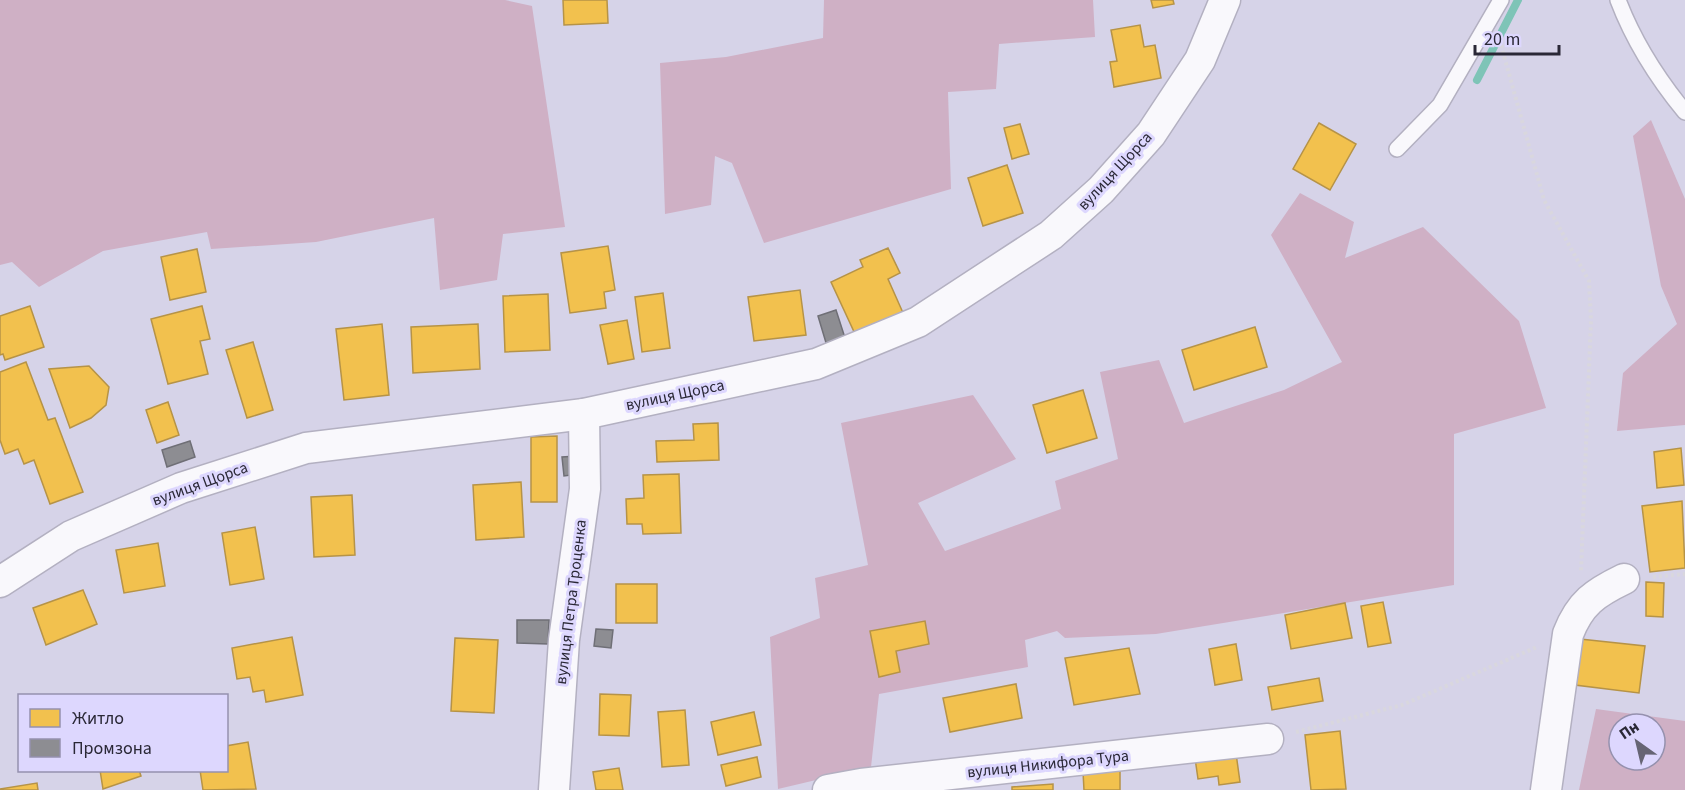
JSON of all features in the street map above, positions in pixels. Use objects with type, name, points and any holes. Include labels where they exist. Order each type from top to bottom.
[{"type":"street","name":"вулиця Щорса","points":[[0,582],[71,536],[181,488],[306,448],[584,414],[816,364],[918,322],[1051,235],[1101,190],[1143,142],[1200,60],[1225,0]]},
{"type":"street","name":"вулиця Петра Троценка","points":[[554,790],[564,640],[585,489],[584,414]]},
{"type":"street","points":[[1546,790],[1572,623],[1600,591],[1624,579]]},
{"type":"street","name":"вулиця Никифора Тура","points":[[828,790],[861,784],[1268,740]]},
{"type":"lane","points":[[1397,149],[1440,105],[1486,21],[1501,0]]},
{"type":"lane","points":[[1618,0],[1629,29],[1663,85],[1685,112]]},
{"type":"path","points":[[1268,740],[1402,705],[1572,623],[1582,560],[1590,356],[1589,281],[1544,200],[1511,72],[1501,45]]},
{"type":"shaded area","points":[[0,0],[505,0],[532,6],[565,227],[503,234],[497,280],[440,290],[434,218],[316,242],[211,249],[207,232],[103,251],[39,287],[12,262],[0,265]]},
{"type":"shaded area","points":[[824,0],[1093,0],[1095,37],[999,44],[996,89],[948,92],[951,189],[764,243],[732,163],[715,156],[711,205],[665,214],[660,63],[726,57],[823,38]]},
{"type":"shaded area","points":[[1651,120],[1685,199],[1685,425],[1617,431],[1623,373],[1677,324],[1661,286],[1633,136]]},
{"type":"shaded area","points":[[1300,193],[1354,222],[1345,258],[1423,227],[1519,321],[1546,408],[1454,434],[1454,585],[1156,634],[1065,638],[1057,631],[1025,640],[1028,667],[879,694],[871,767],[778,789],[770,637],[820,618],[815,578],[868,565],[841,423],[973,395],[1016,459],[918,503],[945,551],[1061,509],[1055,481],[1118,459],[1100,372],[1159,360],[1184,423],[1284,390],[1342,362],[1271,235]]},
{"type":"shaded area","points":[[1596,709],[1618,712],[1607,712],[1607,772],[1667,772],[1667,719],[1685,721],[1685,790],[1579,790]]},
{"type":"building: Житло","points":[[563,0],[607,0],[608,23],[564,25]]},
{"type":"building: Житло","points":[[1151,0],[1173,0],[1174,4],[1153,8]]},
{"type":"building: Житло","points":[[1140,25],[1144,47],[1155,45],[1161,78],[1114,87],[1110,62],[1117,61],[1111,30]]},
{"type":"building: Житло","points":[[1319,123],[1356,144],[1330,190],[1293,169]]},
{"type":"building: Житло","points":[[1020,124],[1029,154],[1012,159],[1004,128]]},
{"type":"building: Житло","points":[[1007,165],[1023,213],[983,226],[968,178]]},
{"type":"building: Житло","points":[[608,246],[615,290],[604,292],[606,308],[570,313],[561,253]]},
{"type":"building: Житло","points":[[888,248],[900,273],[888,279],[904,315],[856,336],[831,282],[863,267],[860,260]]},
{"type":"building: Житло","points":[[197,249],[206,292],[170,300],[161,257]]},
{"type":"building: Житло","points":[[800,290],[806,335],[754,341],[748,297]]},
{"type":"building: Житло","points":[[663,293],[670,348],[642,352],[635,297]]},
{"type":"building: Житло","points":[[548,294],[550,350],[505,352],[503,296]]},
{"type":"building: Житло","points":[[30,306],[44,347],[5,360],[3,354],[0,355],[0,316]]},
{"type":"building: Житло","points":[[202,306],[210,339],[200,341],[208,374],[168,384],[151,319]]},
{"type":"building: Житло","points":[[627,320],[634,359],[608,364],[600,325]]},
{"type":"building: Житло","points":[[382,324],[389,395],[344,400],[336,329]]},
{"type":"building: Житло","points":[[478,324],[480,369],[413,373],[411,327]]},
{"type":"building: Житло","points":[[1255,327],[1267,367],[1194,390],[1182,350]]},
{"type":"building: Житло","points":[[253,342],[273,410],[247,418],[226,350]]},
{"type":"building: Житло","points":[[26,362],[48,420],[55,418],[83,492],[50,504],[34,460],[24,464],[18,449],[5,454],[0,440],[0,372]]},
{"type":"building: Житло","points":[[89,366],[109,387],[106,405],[91,418],[70,428],[49,369]]},
{"type":"building: Житло","points":[[1083,390],[1097,438],[1047,453],[1033,405]]},
{"type":"building: Житло","points":[[168,402],[179,435],[157,443],[146,410]]},
{"type":"building: Житло","points":[[718,423],[719,460],[657,462],[656,441],[694,440],[693,424]]},
{"type":"building: Житло","points":[[557,436],[557,502],[531,502],[531,437]]},
{"type":"building: Житло","points":[[1681,448],[1684,485],[1657,488],[1654,452]]},
{"type":"building: Житло","points":[[679,474],[681,533],[643,534],[642,524],[627,524],[626,499],[644,498],[643,475]]},
{"type":"building: Житло","points":[[521,482],[524,537],[476,540],[473,485]]},
{"type":"building: Житло","points":[[352,495],[355,555],[314,557],[311,497]]},
{"type":"building: Житло","points":[[1682,501],[1685,568],[1650,572],[1642,506]]},
{"type":"building: Житло","points":[[255,527],[264,579],[230,585],[222,533]]},
{"type":"building: Житло","points":[[158,543],[165,586],[124,593],[116,550]]},
{"type":"building: Житло","points":[[1646,582],[1664,583],[1663,617],[1646,616]]},
{"type":"building: Житло","points":[[616,584],[657,584],[657,623],[616,623]]},
{"type":"building: Житло","points":[[83,590],[97,624],[46,645],[33,608]]},
{"type":"building: Житло","points":[[1383,602],[1391,643],[1368,647],[1361,606]]},
{"type":"building: Житло","points":[[1345,603],[1352,638],[1291,649],[1285,615]]},
{"type":"building: Житло","points":[[925,621],[929,644],[896,651],[900,672],[879,677],[870,631]]},
{"type":"building: Житло","points":[[292,637],[303,695],[266,702],[264,690],[253,692],[250,677],[237,679],[232,648]]},
{"type":"building: Житло","points":[[455,638],[498,640],[494,713],[451,711]]},
{"type":"building: Житло","points":[[1580,639],[1645,646],[1639,693],[1575,685]]},
{"type":"building: Житло","points":[[1236,644],[1242,680],[1215,685],[1209,649]]},
{"type":"building: Житло","points":[[1129,648],[1140,694],[1074,705],[1065,658]]},
{"type":"building: Житло","points":[[1319,678],[1323,701],[1272,710],[1268,687]]},
{"type":"building: Житло","points":[[1016,684],[1022,718],[950,732],[943,698]]},
{"type":"building: Житло","points":[[600,694],[631,695],[629,736],[599,735]]},
{"type":"building: Житло","points":[[685,710],[689,765],[662,767],[658,712]]},
{"type":"building: Житло","points":[[754,712],[761,745],[718,755],[711,722]]},
{"type":"building: Житло","points":[[1340,731],[1346,789],[1311,790],[1305,735]]},
{"type":"building: Житло","points":[[248,742],[256,789],[203,790],[200,772],[228,772],[228,746]]},
{"type":"building: Житло","points":[[1235,746],[1240,782],[1219,785],[1218,776],[1198,779],[1194,751]]},
{"type":"building: Житло","points":[[757,757],[761,777],[726,786],[721,765]]},
{"type":"building: Житло","points":[[619,768],[623,790],[596,790],[593,772]]},
{"type":"building: Житло","points":[[1120,770],[1120,790],[1084,790],[1083,772]]},
{"type":"building: Житло","points":[[100,772],[140,772],[141,776],[103,789]]},
{"type":"building: Житло","points":[[37,783],[38,790],[0,790],[0,789]]},
{"type":"building: Житло","points":[[1053,784],[1053,790],[1012,790],[1012,787]]},
{"type":"building: Промзона","points":[[836,310],[846,341],[827,346],[818,316]]},
{"type":"building: Промзона","points":[[190,441],[195,457],[167,467],[162,450]]},
{"type":"building: Промзона","points":[[577,456],[578,474],[564,476],[562,457]]},
{"type":"building: Промзона","points":[[517,620],[549,620],[548,644],[517,643]]},
{"type":"building: Промзона","points":[[596,629],[613,630],[611,648],[594,646]]},
{"type":"waterway","points":[[1477,80],[1518,0]]}]
